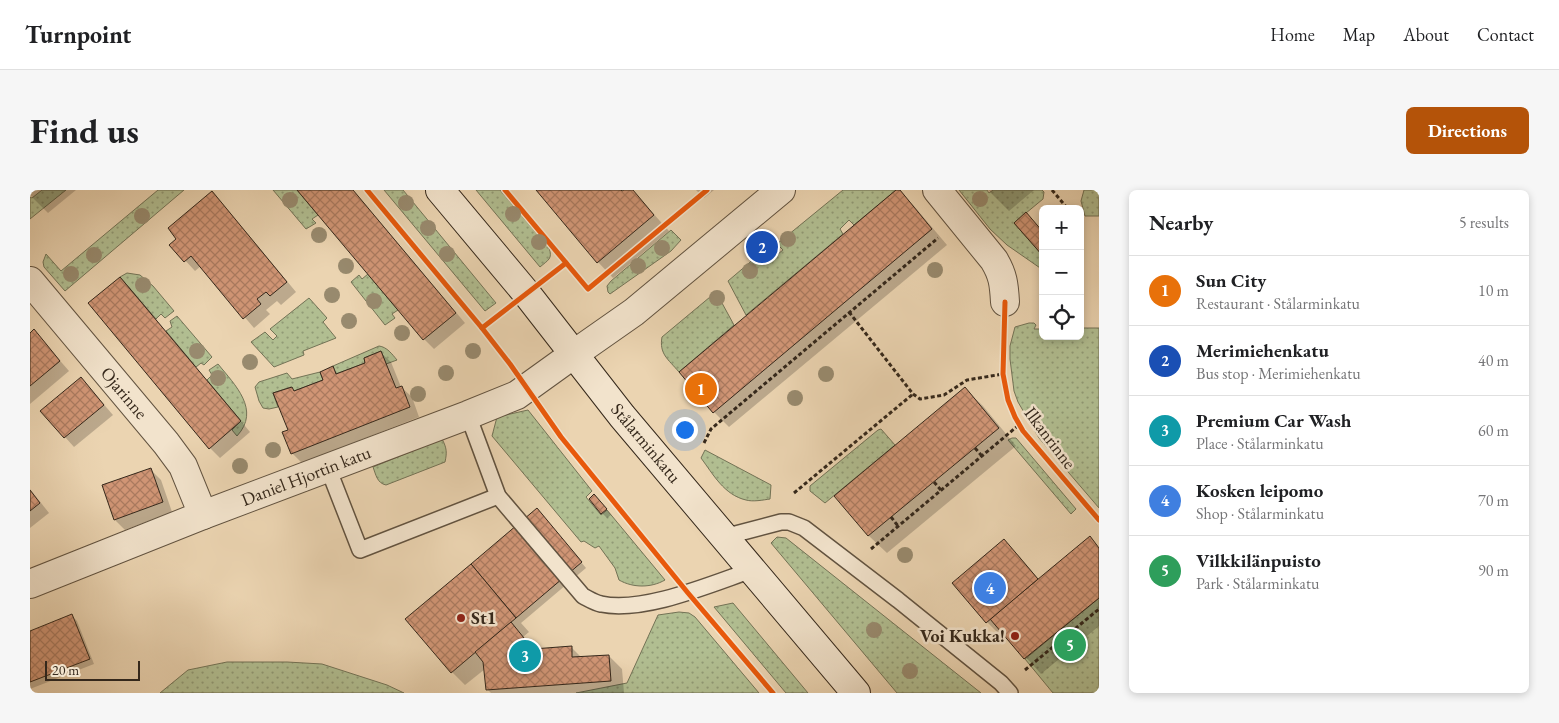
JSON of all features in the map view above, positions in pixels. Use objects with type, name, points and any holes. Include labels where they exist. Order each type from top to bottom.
[{"type":"street","name":"Stålarminkatu","points":[[440,190],[527,294],[622,416],[856,693]]},
{"type":"street","name":"Daniel Hjortin katu","points":[[30,584],[203,515],[517,395],[634,312],[781,190]]},
{"type":"street","points":[[937,190],[994,260],[1003,276],[1005,302]]},
{"type":"street","name":"Ojarinne","points":[[30,281],[166,443],[182,466],[203,515]]},
{"type":"lane","points":[[468,415],[498,496],[583,596],[600,604],[621,606],[641,604],[688,593],[752,570]]},
{"type":"lane","points":[[328,468],[360,550],[498,496]]},
{"type":"lane","points":[[724,537],[782,522],[789,522],[804,528],[1001,682],[1010,693]]},
{"type":"path","points":[[1052,190],[1065,205]]},
{"type":"path","points":[[704,443],[711,429],[942,234]]},
{"type":"path","points":[[849,312],[913,394],[920,399],[944,395],[967,380],[1003,374]]},
{"type":"path","points":[[1003,365],[1005,383]]},
{"type":"path","points":[[794,493],[913,394]]},
{"type":"path","points":[[870,550],[1020,424]]},
{"type":"path","points":[[975,448],[982,456]]},
{"type":"path","points":[[934,482],[940,490]]},
{"type":"path","points":[[891,517],[898,526]]},
{"type":"path","points":[[1025,670],[1099,609]]},
{"type":"path","points":[[1059,631],[1065,637]]},
{"type":"green space","points":[[42,190],[66,190],[30,219],[30,197],[32,198]]},
{"type":"green space","points":[[158,190],[184,190],[65,291],[44,267],[43,262],[46,254],[61,271]]},
{"type":"green space","points":[[273,190],[297,190],[318,215],[312,219],[316,223],[306,229]]},
{"type":"green space","points":[[384,190],[403,190],[496,303],[485,311]]},
{"type":"green space","points":[[476,190],[500,190],[549,248],[550,257],[547,261],[540,267]]},
{"type":"green space","points":[[843,190],[896,190],[854,225],[849,220],[840,229],[843,234],[746,315],[728,281],[755,258],[764,265],[783,250],[777,244]]},
{"type":"green space","points":[[959,190],[987,190],[989,193],[993,190],[1042,190],[1044,192],[1043,199],[1014,223],[1039,251],[1039,267],[1007,245],[990,229]]},
{"type":"green space","points":[[1084,190],[1099,190],[1099,216],[1085,216],[1084,205],[1082,205],[1081,201]]},
{"type":"green space","points":[[671,230],[681,240],[671,251],[610,294],[607,286],[611,281]]},
{"type":"green space","points":[[127,273],[140,275],[153,286],[174,311],[165,318],[161,314],[156,319],[120,277]]},
{"type":"green space","points":[[368,274],[398,310],[392,314],[395,318],[385,325],[351,282],[359,275],[362,279]]},
{"type":"green space","points":[[716,292],[734,325],[679,372],[663,352],[662,337]]},
{"type":"green space","points":[[309,298],[327,318],[323,322],[336,338],[303,351],[304,355],[274,367],[251,342],[265,332],[273,340],[277,336],[270,329]]},
{"type":"green space","points":[[177,316],[212,357],[204,365],[201,363],[196,367],[166,331],[172,327],[170,321]]},
{"type":"green space","points":[[1034,323],[1036,325],[1034,329],[1039,329],[1039,340],[1084,340],[1084,328],[1099,328],[1099,508],[1039,438],[1018,402],[1014,391],[1010,359],[1010,346],[1015,327]]},
{"type":"green space","points":[[379,346],[387,349],[397,360],[386,364],[381,351],[364,358],[365,363],[336,374],[333,366]]},
{"type":"green space","points":[[218,364],[238,389],[246,407],[247,417],[244,426],[237,436],[232,430],[241,421],[207,380],[212,375],[209,370]]},
{"type":"green space","points":[[320,372],[323,380],[294,391],[291,387],[273,393],[278,407],[263,408],[259,401],[255,387],[259,382],[287,373],[292,379]]},
{"type":"green space","points":[[528,410],[592,491],[586,497],[601,515],[607,510],[665,580],[648,586],[636,586],[619,580],[615,568],[599,546],[595,548],[584,541],[581,542],[492,436],[497,417]]},
{"type":"green space","points":[[881,429],[895,445],[825,503],[810,491],[810,486]]},
{"type":"green space","points":[[1016,438],[1076,509],[1071,514],[1008,440]]},
{"type":"green space","points":[[442,439],[446,450],[445,462],[386,485],[377,478],[373,467]]},
{"type":"green space","points":[[705,450],[771,485],[770,499],[749,501],[731,494],[701,458]]},
{"type":"green space","points":[[777,537],[786,538],[981,693],[897,693],[771,543]]},
{"type":"green space","points":[[1099,598],[1099,693],[1053,693],[1025,659]]},
{"type":"green space","points":[[733,603],[808,693],[786,693],[714,607]]},
{"type":"green space","points":[[679,612],[689,613],[695,617],[759,693],[576,693],[627,683],[658,615]]},
{"type":"green space","points":[[227,662],[322,664],[387,685],[404,693],[160,693],[188,670]]},
{"type":"building","points":[[297,190],[353,190],[456,313],[423,340]]},
{"type":"building","points":[[536,190],[633,190],[654,215],[597,263]]},
{"type":"building","points":[[896,190],[900,190],[932,229],[713,413],[679,372]]},
{"type":"building","points":[[212,191],[287,282],[270,296],[266,292],[257,299],[261,304],[243,319],[191,256],[184,262],[169,245],[176,239],[168,228]]},
{"type":"building","points":[[1026,212],[1039,227],[1039,251],[1014,223]]},
{"type":"building","points":[[120,277],[241,421],[209,449],[88,303]]},
{"type":"building","points":[[34,329],[60,361],[30,386],[30,333]]},
{"type":"building","points":[[381,351],[396,388],[402,386],[410,407],[291,454],[282,432],[288,430],[273,393],[292,387],[294,391],[323,380],[320,372],[333,366],[336,374],[365,363],[364,358]]},
{"type":"building","points":[[81,377],[104,405],[64,438],[40,411]]},
{"type":"building","points":[[965,387],[999,428],[868,536],[834,496]]},
{"type":"building","points":[[151,468],[163,502],[114,520],[102,485]]},
{"type":"building","points":[[30,490],[40,503],[30,511]]},
{"type":"building","points":[[594,494],[607,509],[601,514],[589,499]]},
{"type":"building","points":[[537,508],[582,562],[516,618],[471,564]]},
{"type":"building","points":[[1090,536],[1099,548],[1099,598],[1024,659],[990,619]]},
{"type":"building","points":[[1004,539],[1038,579],[986,623],[952,583]]},
{"type":"building","name":"St1","points":[[471,564],[516,618],[451,673],[405,619]]},
{"type":"building","points":[[72,614],[90,659],[30,682],[30,631]]},
{"type":"building","points":[[511,622],[533,649],[572,646],[572,657],[609,655],[611,681],[486,690],[483,662],[475,652]]},
{"type":"cycle path","points":[[367,190],[482,328],[510,364],[561,437],[688,593],[773,693]]},
{"type":"cycle path","points":[[505,190],[588,289],[707,190]]},
{"type":"cycle path","points":[[482,328],[566,263]]},
{"type":"cycle path","name":"Ilkanrinne","points":[[1005,302],[1003,374],[1008,400],[1015,417],[1023,431],[1099,520]]},
{"type":"place","name":"Merimiehenkatu","points":[[762,247]]},
{"type":"place","name":"Sun City","points":[[701,389]]},
{"type":"place","name":"Kosken leipomo","points":[[990,588]]},
{"type":"place","name":"St1","points":[[461,618]]},
{"type":"place","name":"Voi Kukka!","points":[[1015,636]]},
{"type":"place","name":"Vilkkilänpuisto","points":[[1070,645]]},
{"type":"place","name":"Premium Car Wash","points":[[525,656]]}]
